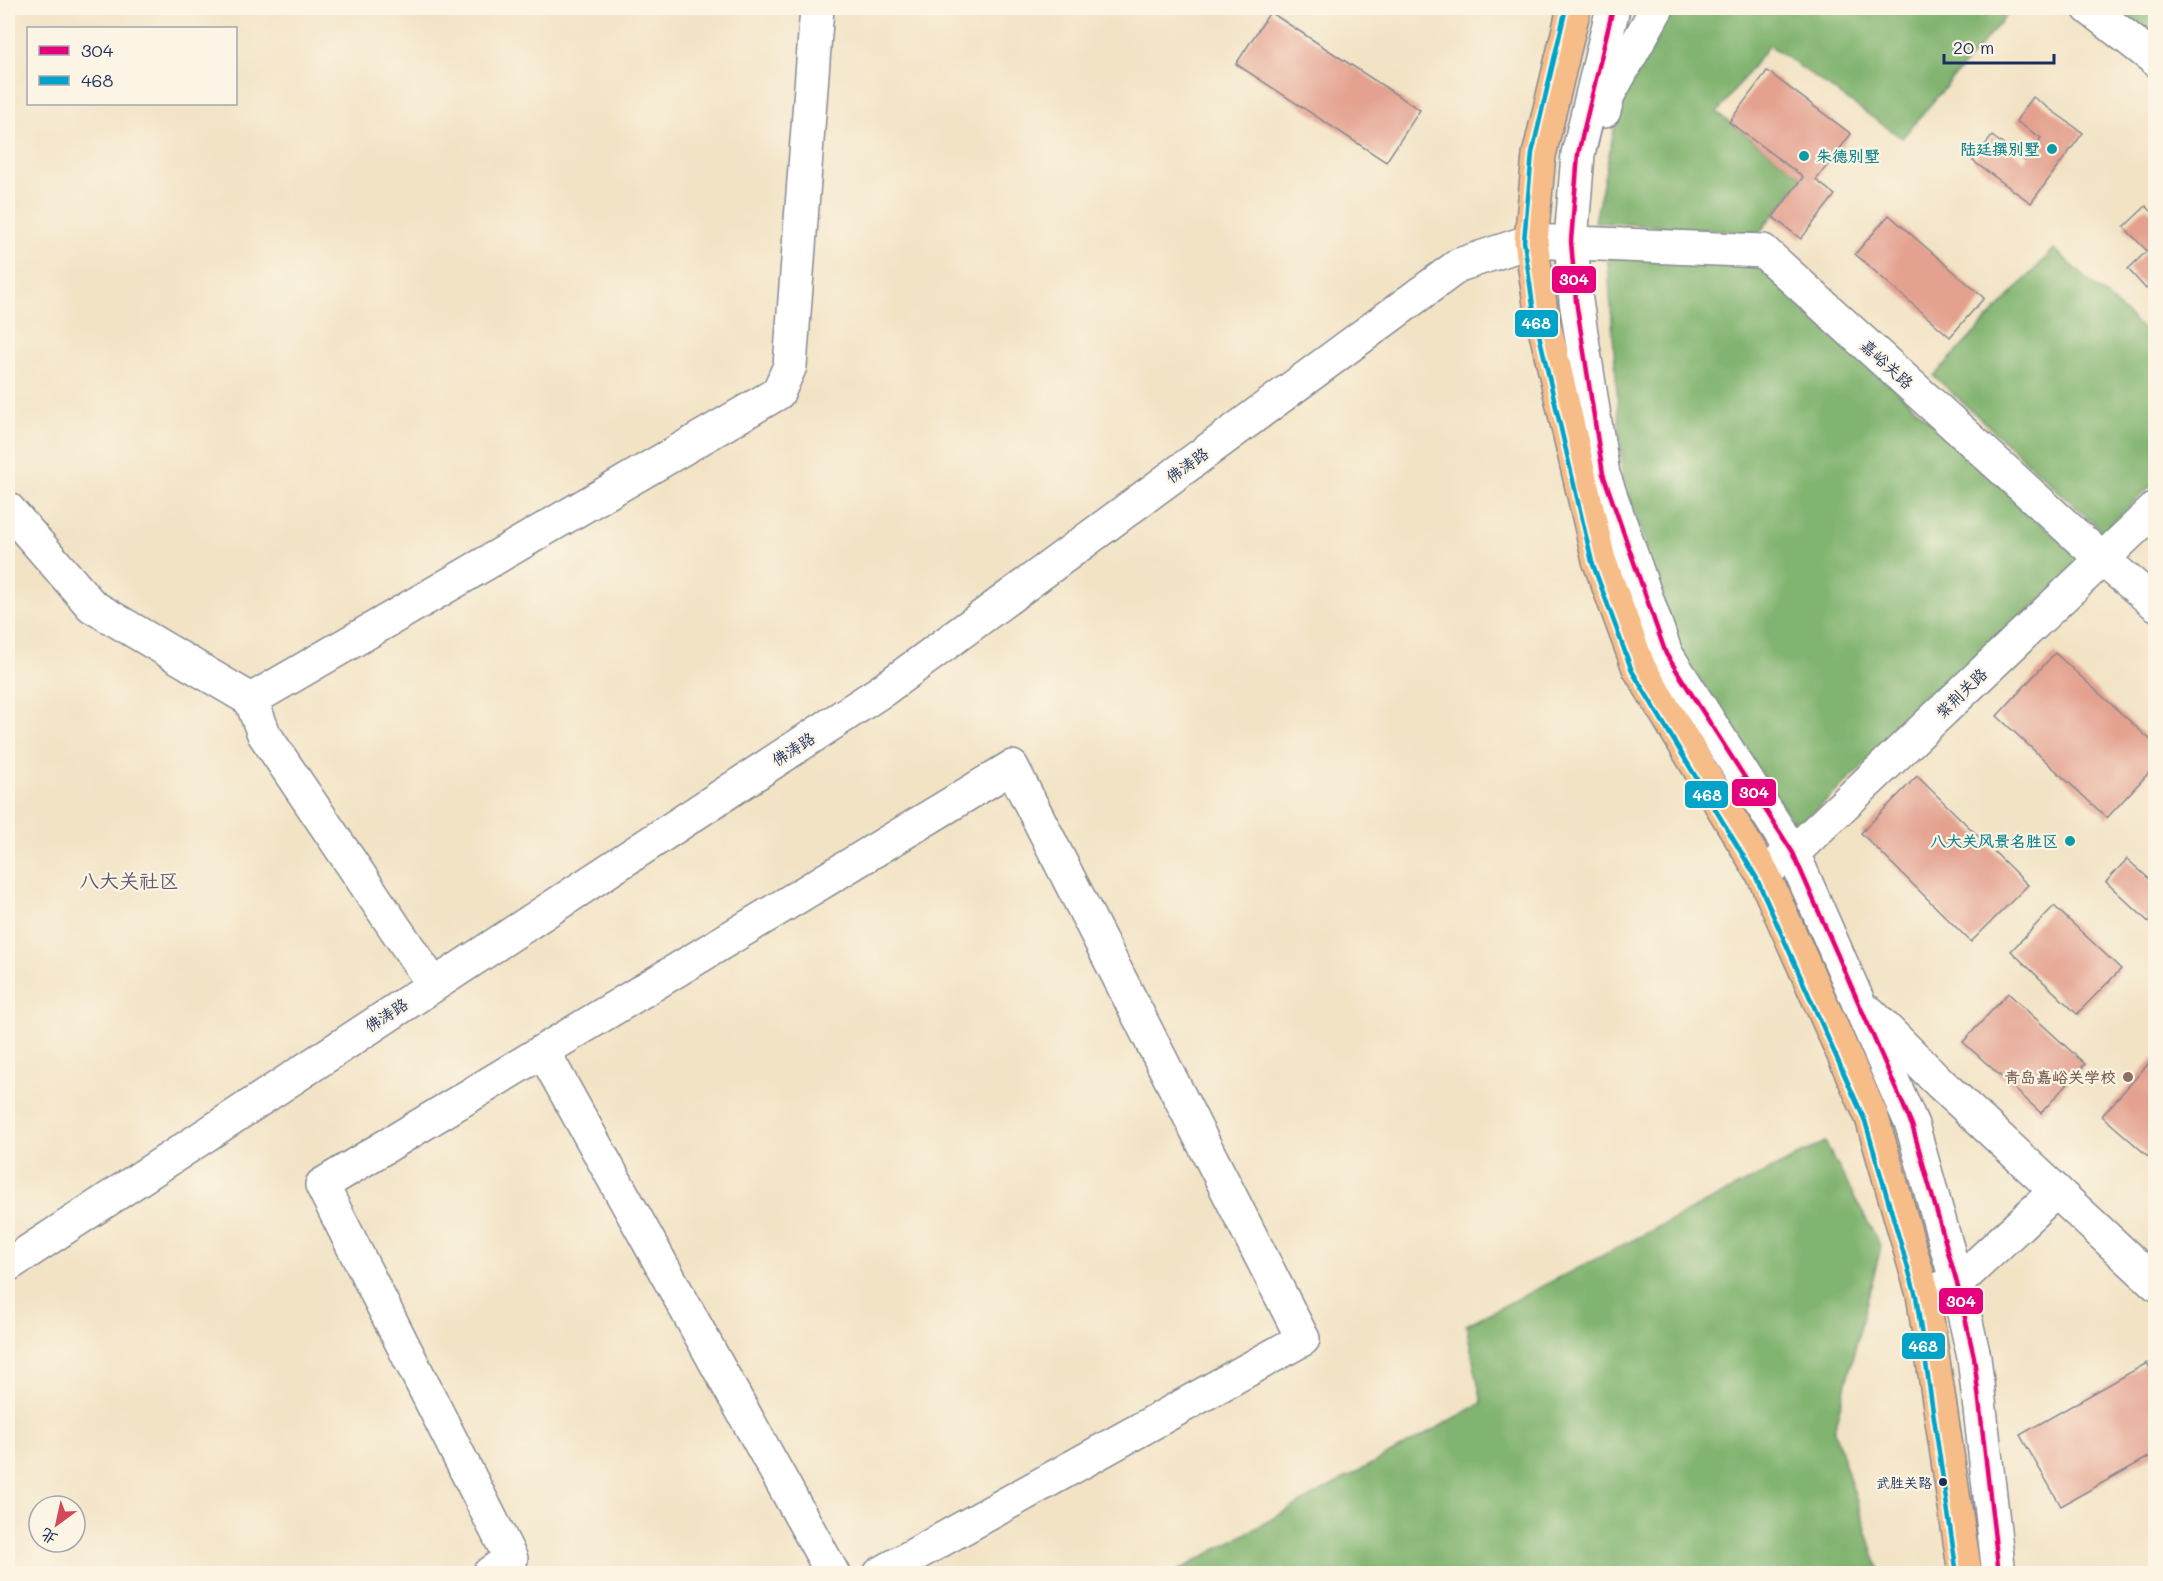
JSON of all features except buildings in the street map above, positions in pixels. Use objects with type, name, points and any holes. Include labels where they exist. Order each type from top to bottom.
[{"type":"main road","points":[[1574,8],[1539,155],[1531,241],[1541,311],[1599,560],[1639,668],[1763,874],[1872,1118],[1923,1294],[1965,1574]]},
{"type":"street","points":[[251,700],[778,393],[790,366],[817,8]]},
{"type":"street","points":[[1612,8],[1578,154],[1571,241],[1576,301],[1603,474],[1666,654],[1793,853],[1912,1125],[1957,1283],[1974,1358],[1999,1574]]},
{"type":"street","points":[[1571,241],[1608,95],[1657,8]]},
{"type":"street","points":[[2089,8],[2156,60]]},
{"type":"street","name":"佛涛路","points":[[8,1265],[883,690],[1459,265],[1531,241],[1571,241]]},
{"type":"street","name":"嘉峪关路","points":[[1571,241],[1763,251],[2102,559],[2156,604]]},
{"type":"street","name":"紫荆关路","points":[[1763,874],[1793,853],[2156,508]]},
{"type":"street","points":[[8,509],[92,606],[251,700],[264,734],[434,984]]},
{"type":"street","points":[[489,1574],[511,1559],[322,1185],[1012,767],[1303,1339],[880,1574]]},
{"type":"street","points":[[1857,1000],[1941,1084],[2156,1284]]},
{"type":"street","points":[[543,1051],[833,1574]]},
{"type":"street","points":[[1923,1294],[1957,1283],[2056,1191]]},
{"type":"green space","points":[[1667,8],[2013,8],[1902,138],[1769,45],[1717,113],[1803,177],[1759,233],[1595,222],[1624,81]]},
{"type":"green space","points":[[2111,8],[2155,8],[2155,42]]},
{"type":"green space","points":[[2054,249],[2155,340],[2155,482],[2103,532],[1934,376]]},
{"type":"green space","points":[[1607,251],[1761,267],[2083,561],[1797,828],[1679,648],[1623,476]]},
{"type":"green space","points":[[1825,1142],[1881,1247],[1834,1430],[1880,1573],[1174,1573],[1482,1403],[1466,1325]]},
{"type":"transit line","name":"468","points":[[1566,8],[1532,153],[1524,241],[1534,313],[1592,562],[1632,671],[1756,877],[1865,1121],[1916,1296],[1957,1574]]},
{"type":"transit line","name":"304","points":[[1613,8],[1578,154],[1571,241],[1576,301],[1603,474],[1666,654],[1793,853],[1912,1125],[1957,1283],[1974,1357],[1999,1574]]},
{"type":"place","name":"陆廷撰别墅","points":[[2052,149]]},
{"type":"place","name":"朱德别墅","points":[[1804,156]]},
{"type":"place","name":"八大关风景名胜区","points":[[2070,841]]},
{"type":"place","name":"青岛嘉峪关学校","points":[[2128,1077]]},
{"type":"place","name":"武胜关路","points":[[1943,1482]]},
{"type":"district","name":"八大关社区","points":[[129,881]]}]
